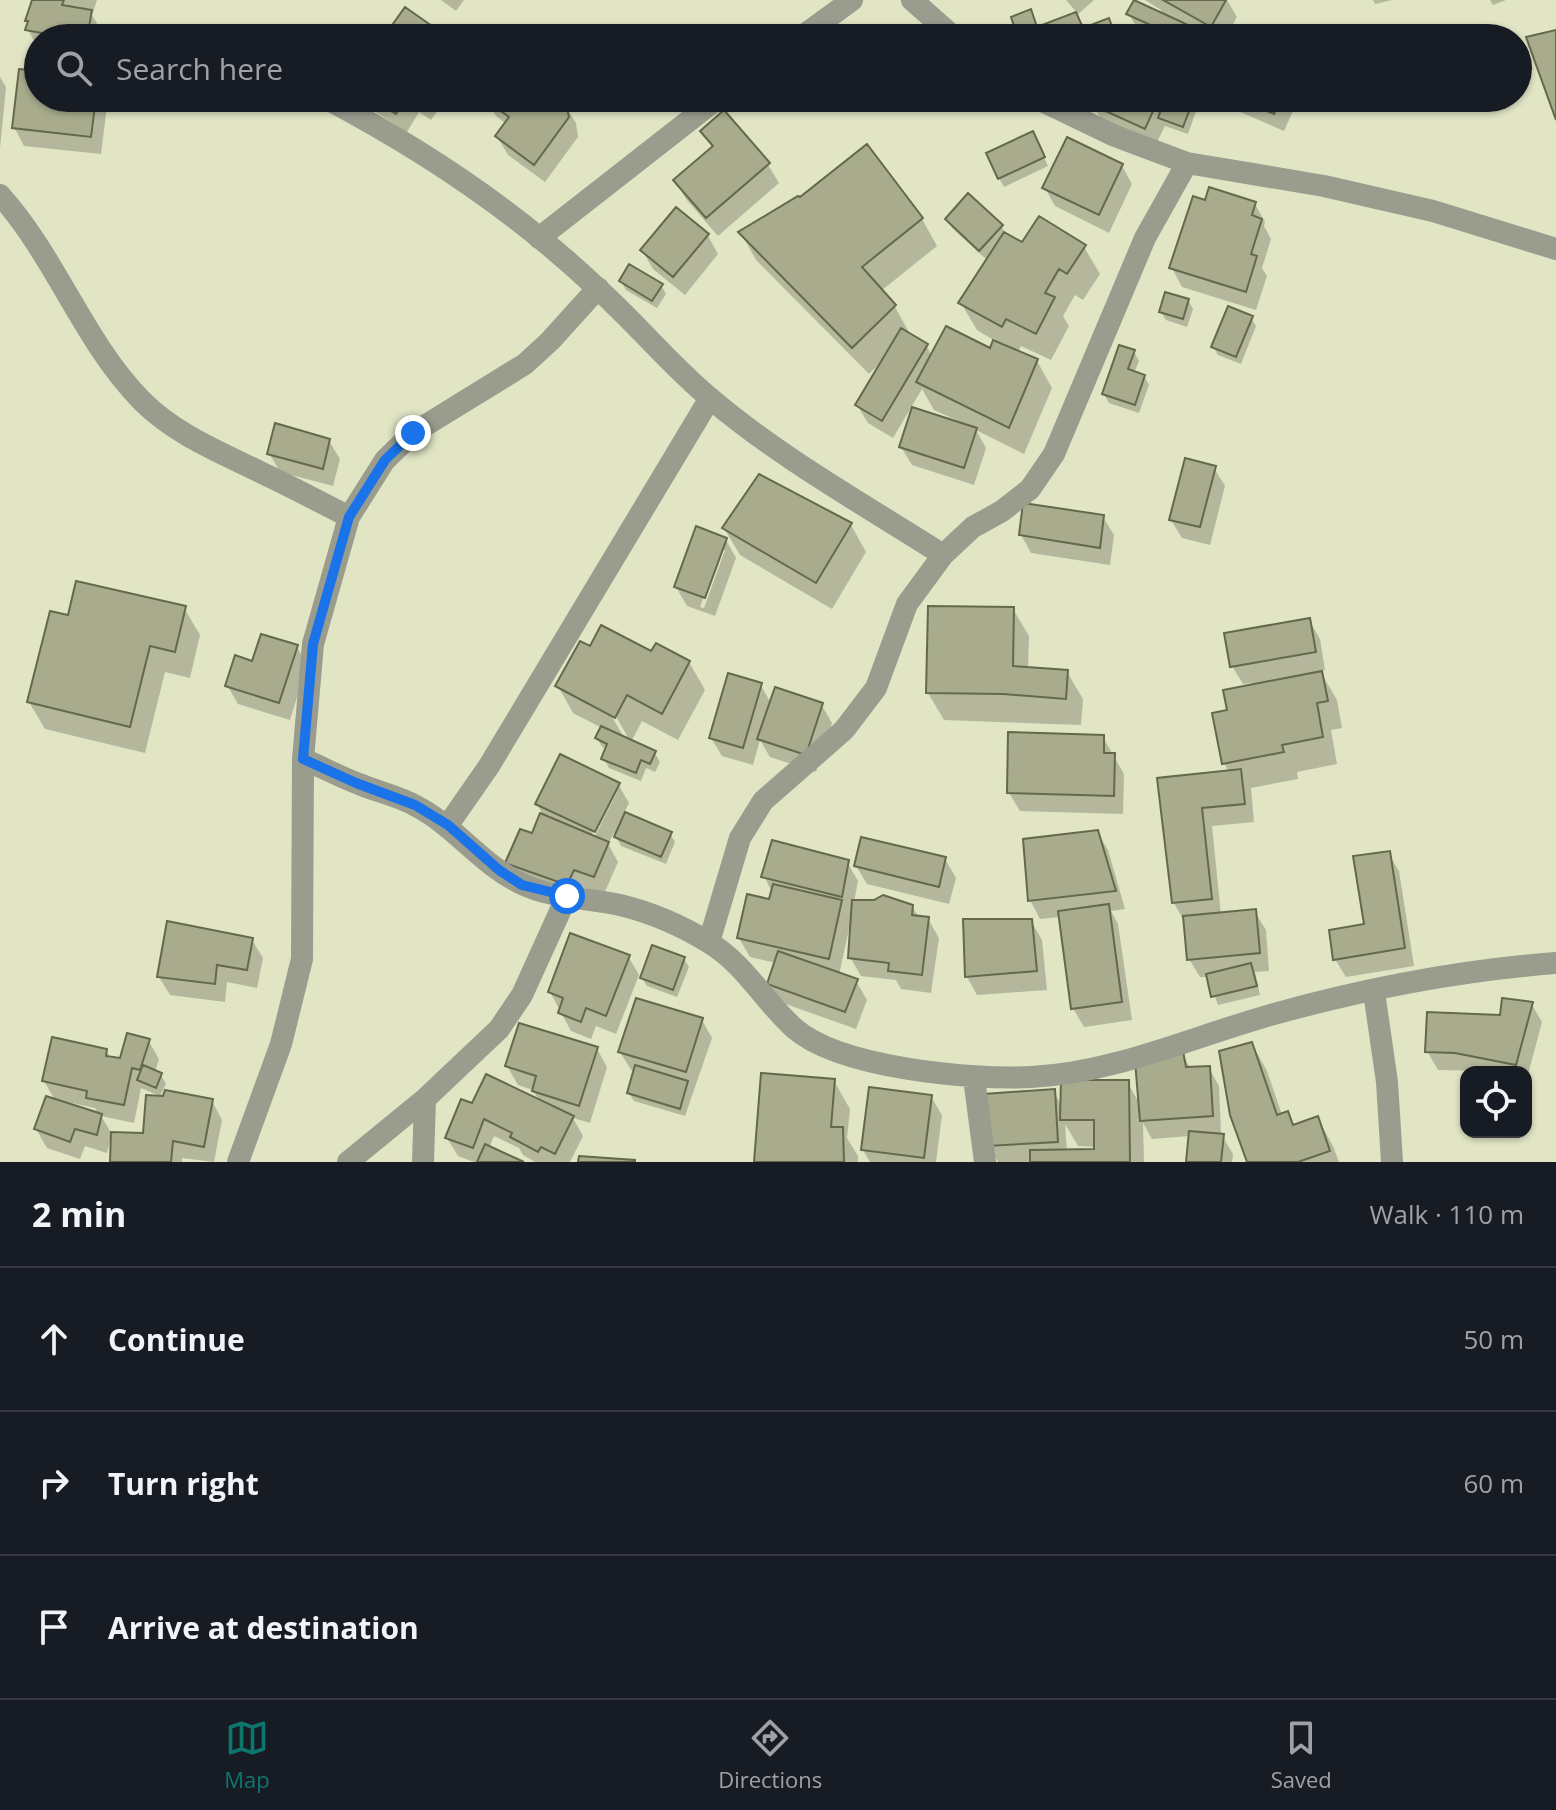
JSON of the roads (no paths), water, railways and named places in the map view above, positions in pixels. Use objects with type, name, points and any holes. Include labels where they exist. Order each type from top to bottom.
[{"type":"street","points":[[819,24],[852,0]]},
{"type":"street","points":[[912,0],[939,24]]},
{"type":"street","points":[[352,112],[451,173],[539,238],[598,288],[710,398],[784,453],[943,555]]},
{"type":"street","points":[[539,238],[700,112]]},
{"type":"street","points":[[1065,112],[1115,136],[1187,163],[1324,186],[1433,211],[1556,249]]},
{"type":"street","points":[[709,942],[740,838],[763,801],[844,730],[876,688],[907,604],[943,555],[973,527],[1002,511],[1030,489],[1054,454],[1145,238],[1187,163]]},
{"type":"street","points":[[0,195],[22,219],[70,302],[110,363],[142,402],[180,433],[349,517]]},
{"type":"street","points":[[238,1162],[281,1044],[302,959],[303,759],[313,644],[349,517],[385,460],[413,433],[525,364],[598,288]]},
{"type":"street","points":[[448,825],[489,766],[710,398]]},
{"type":"street","points":[[303,759],[415,805],[448,825],[499,870],[522,885],[622,906],[657,917],[709,942],[742,970],[797,1031],[825,1049],[897,1066],[974,1078],[1034,1077],[1096,1068],[1273,1014],[1512,967],[1556,963]]},
{"type":"street","points":[[348,1162],[425,1099],[499,1029],[522,995],[567,896]]},
{"type":"street","points":[[1374,992],[1387,1082],[1392,1162]]},
{"type":"street","points":[[974,1078],[985,1162]]},
{"type":"street","points":[[423,1162],[425,1099]]}]
